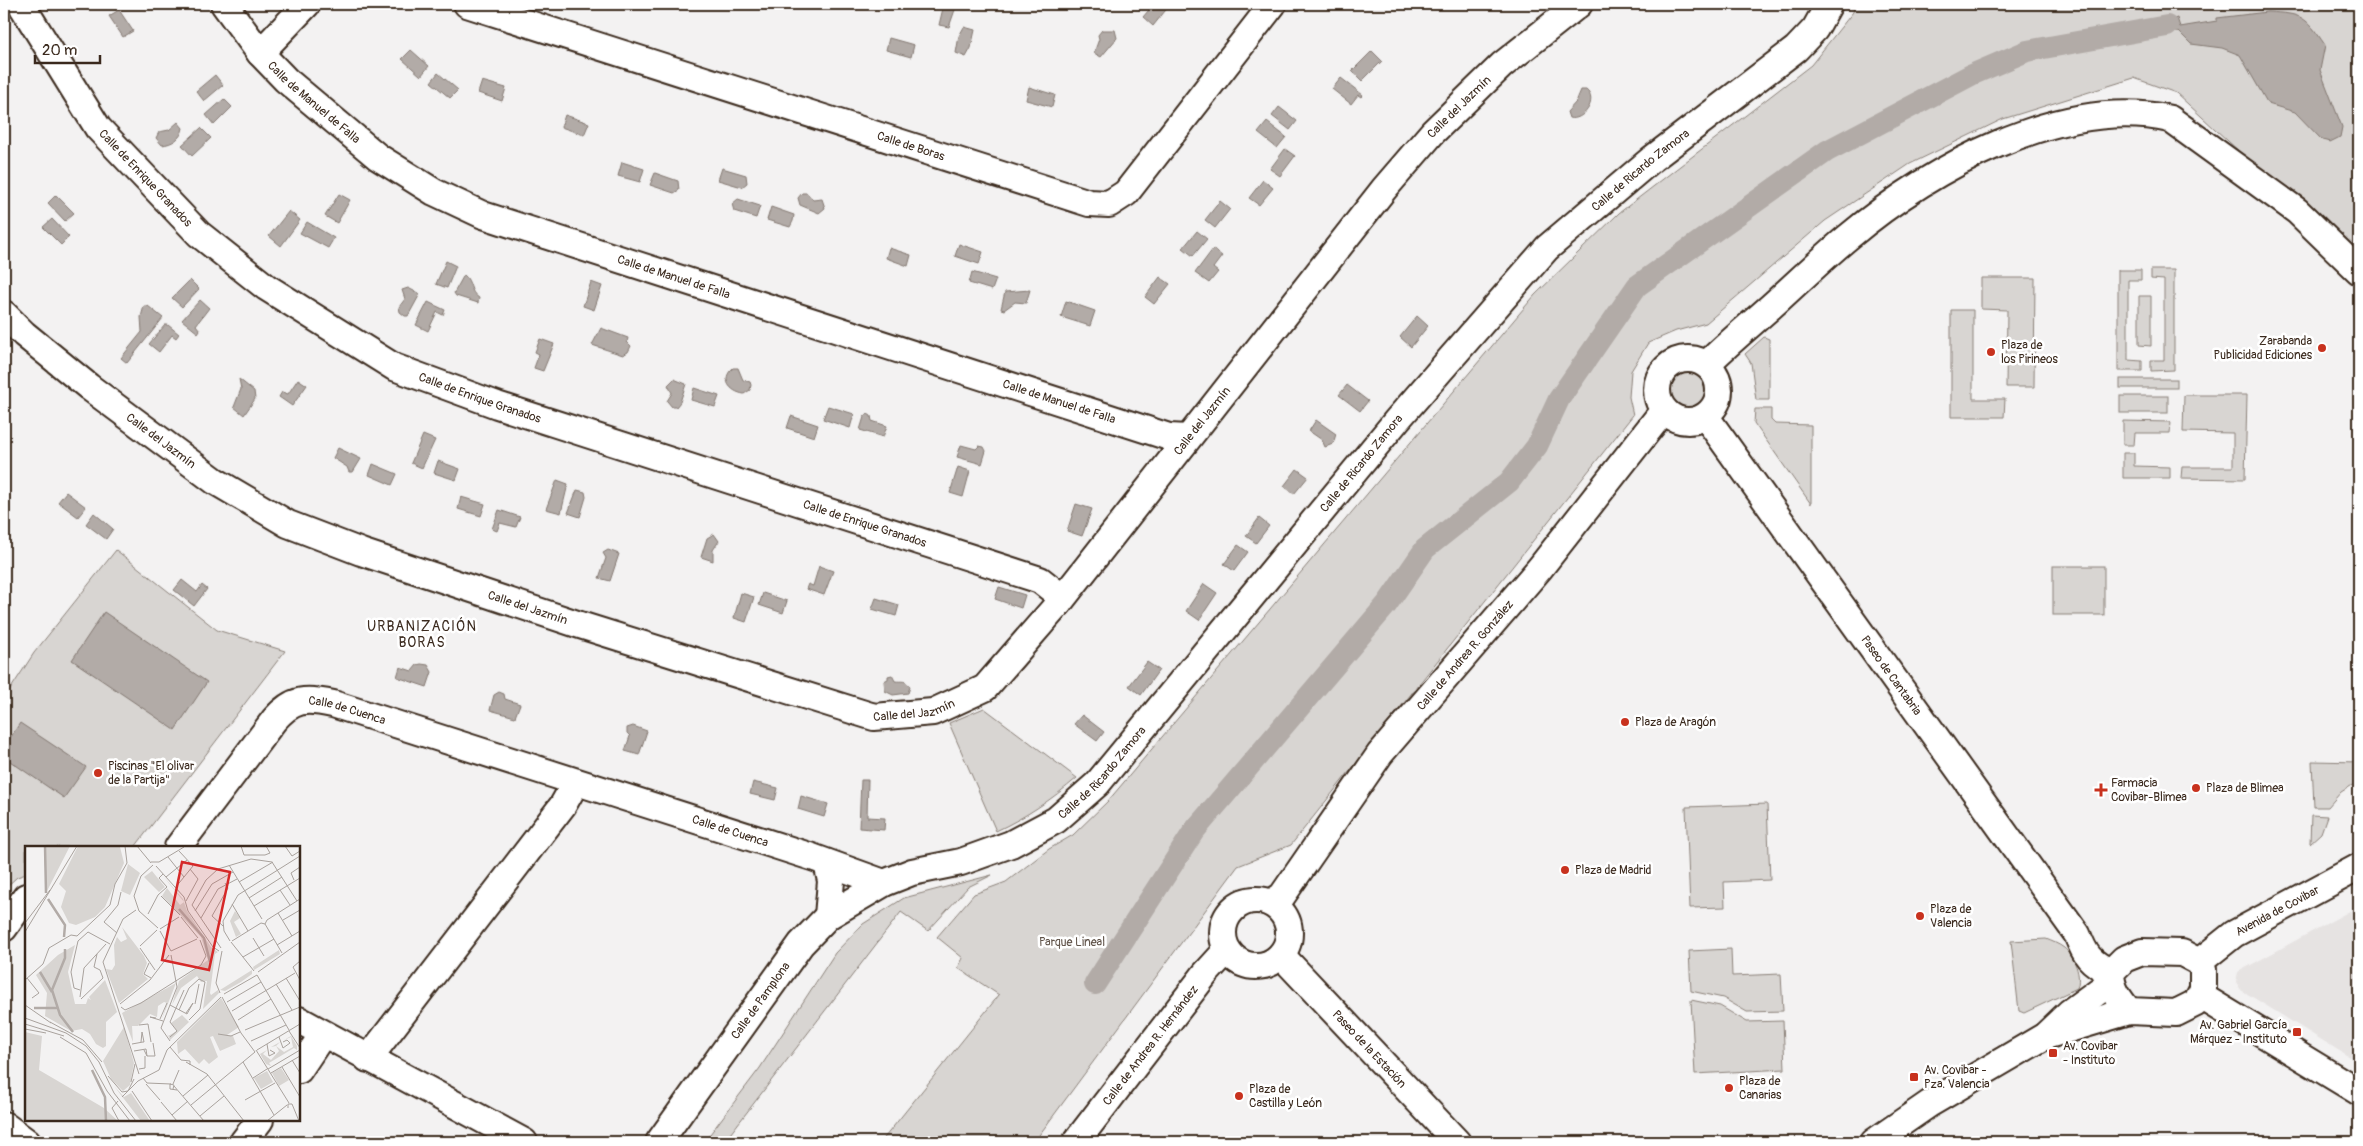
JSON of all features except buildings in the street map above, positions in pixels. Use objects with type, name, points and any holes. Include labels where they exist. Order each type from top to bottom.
[{"type":"street","name":"Calle de Enrique Granados","points":[[21,4],[98,128],[199,234],[266,287],[394,367],[497,406],[1040,580],[1054,591],[1059,603]]},
{"type":"street","name":"Calle de Manuel de Falla","points":[[224,4],[260,53],[286,80],[378,157],[434,192],[483,215],[1141,426],[1168,437],[1188,438]]},
{"type":"street","points":[[260,53],[307,4]]},
{"type":"street","name":"Calle de Boras","points":[[467,4],[1089,203],[1109,204],[1126,193],[1273,4]]},
{"type":"street","name":"Calle del Jazmín","points":[[4,314],[24,334],[89,387],[215,481],[288,524],[361,552],[571,622],[874,717],[932,712],[985,688],[1059,603],[1338,245],[1433,132],[1502,66],[1579,4]]},
{"type":"street","name":"Calle de Ricardo Zamora","points":[[884,882],[912,872],[961,862],[1011,844],[1056,820],[1097,784],[1397,420],[1547,248],[1652,159],[1796,49],[1815,29],[1828,5]]},
{"type":"street","points":[[1707,364],[1848,237],[1929,179],[1984,150],[2051,126],[2081,119],[2128,113],[2149,114],[2170,119],[2296,212],[2359,271]]},
{"type":"street","points":[[1682,359],[1695,359],[1707,364],[1717,376],[1720,391],[1716,406],[1706,417],[1696,421],[1684,422],[1673,418],[1664,410],[1658,399],[1657,386],[1661,373],[1670,364],[1682,359]]},
{"type":"street","name":"Calle de Andrea R. González","points":[[1271,903],[1282,896],[1380,754],[1540,568],[1664,410]]},
{"type":"street","name":"Paseo de Cantabria","points":[[1706,417],[2077,934],[2115,971]]},
{"type":"street","name":"Calle de Cuenca","points":[[179,846],[274,720],[286,706],[303,700],[332,704],[884,882]]},
{"type":"street","points":[[368,1060],[563,806],[576,782]]},
{"type":"street","points":[[827,863],[831,882],[828,916]]},
{"type":"street","name":"Avenida de Covibar","points":[[2199,962],[2234,934],[2359,867]]},
{"type":"street","name":"Calle de Pamplona","points":[[659,1142],[801,944],[828,916],[884,882]]},
{"type":"street","points":[[4,928],[25,899]]},
{"type":"street","points":[[1250,900],[1261,900],[1271,903],[1285,918],[1288,927],[1289,937],[1281,955],[1273,962],[1263,966],[1242,964],[1233,958],[1223,940],[1222,929],[1225,919],[1231,910],[1240,903],[1250,900]]},
{"type":"street","name":"Calle de Andrea R. Hernández","points":[[1076,1142],[1206,973],[1227,950]]},
{"type":"street","points":[[1874,1142],[1929,1104],[2045,1036],[2115,971],[2142,952],[2182,953],[2199,962],[2203,970],[2204,980],[2201,996],[2186,1010],[2176,1013],[2129,1011],[2045,1036]]},
{"type":"street","name":"Paseo de la Estación","points":[[1281,955],[1457,1142]]},
{"type":"street","points":[[2115,971],[2118,998],[2129,1011]]},
{"type":"street","points":[[2201,996],[2359,1092]]},
{"type":"street","points":[[300,1021],[368,1060],[524,1142]]},
{"type":"street","points":[[300,1068],[323,1034]]},
{"type":"street","points":[[243,1142],[259,1121]]},
{"type":"street","points":[[4,1125],[27,1142]]},
{"type":"shaded area","points":[[944,4],[957,4],[949,27],[939,25]]},
{"type":"shaded area","points":[[1154,4],[1166,4],[1169,6],[1153,26],[1143,17]]},
{"type":"shaded area","points":[[119,10],[133,31],[123,37],[109,16]]},
{"type":"shaded area","points":[[2267,12],[2295,15],[2302,18],[2312,27],[2325,45],[2320,70],[2342,127],[2340,137],[2330,142],[2322,140],[2295,112],[2268,104],[2240,55],[2222,48],[2191,44],[2179,32],[2168,32],[2165,22],[2177,18],[2180,27],[2217,21],[2217,18]]},
{"type":"shaded area","points":[[964,27],[975,30],[971,48],[966,57],[956,53],[959,36]]},
{"type":"shaded area","points":[[1102,30],[1115,30],[1117,38],[1101,57],[1094,53],[1099,39],[1098,35]]},
{"type":"shaded area","points":[[889,38],[914,45],[911,57],[886,50]]},
{"type":"shaded area","points":[[411,50],[429,66],[421,76],[402,59]]},
{"type":"shaded area","points":[[1372,51],[1382,61],[1362,81],[1352,71]]},
{"type":"shaded area","points":[[438,73],[458,90],[450,98],[431,82]]},
{"type":"shaded area","points":[[215,75],[223,85],[204,101],[196,91]]},
{"type":"shaded area","points":[[1341,78],[1363,95],[1361,97],[1358,95],[1351,104],[1332,89]]},
{"type":"shaded area","points":[[482,81],[506,88],[502,101],[478,93]]},
{"type":"shaded area","points":[[1029,87],[1055,95],[1052,107],[1026,100]]},
{"type":"shaded area","points":[[1581,90],[1586,90],[1590,94],[1591,99],[1588,109],[1579,117],[1569,118],[1567,112],[1576,102]]},
{"type":"shaded area","points":[[224,99],[232,107],[214,125],[206,115]]},
{"type":"shaded area","points":[[1279,107],[1297,121],[1290,130],[1272,116]]},
{"type":"shaded area","points":[[565,115],[589,123],[584,135],[561,127]]},
{"type":"shaded area","points":[[178,122],[183,128],[178,138],[173,142],[162,145],[156,138],[159,132],[169,130]]},
{"type":"shaded area","points":[[1267,122],[1286,137],[1277,148],[1258,133]]},
{"type":"shaded area","points":[[201,128],[211,138],[192,156],[182,145]]},
{"type":"shaded area","points":[[1285,149],[1295,156],[1280,176],[1270,169]]},
{"type":"shaded area","points":[[622,162],[644,169],[640,182],[618,176]]},
{"type":"shaded area","points":[[722,168],[746,175],[747,183],[742,187],[718,180]]},
{"type":"shaded area","points":[[655,173],[678,181],[679,190],[674,193],[650,185]]},
{"type":"shaded area","points":[[1263,180],[1273,188],[1259,205],[1249,198]]},
{"type":"shaded area","points":[[802,193],[807,193],[813,200],[822,199],[825,208],[819,213],[800,205],[798,198]]},
{"type":"shaded area","points":[[339,194],[350,200],[337,223],[325,216]]},
{"type":"shaded area","points":[[56,195],[74,213],[65,221],[48,203]]},
{"type":"shaded area","points":[[738,199],[760,206],[756,218],[734,211],[732,204]]},
{"type":"shaded area","points":[[1220,201],[1230,209],[1215,228],[1205,220]]},
{"type":"shaded area","points":[[771,207],[794,215],[790,227],[767,220]]},
{"type":"shaded area","points":[[289,211],[300,220],[281,246],[269,236]]},
{"type":"shaded area","points":[[52,219],[69,237],[61,245],[43,227]]},
{"type":"shaded area","points":[[307,222],[334,238],[328,248],[300,233]]},
{"type":"shaded area","points":[[1197,231],[1207,239],[1193,256],[1183,248]]},
{"type":"shaded area","points":[[959,244],[983,252],[979,264],[955,256]]},
{"type":"shaded area","points":[[889,248],[911,255],[908,266],[886,258]]},
{"type":"shaded area","points":[[1213,249],[1222,256],[1213,268],[1218,272],[1209,283],[1195,273]]},
{"type":"shaded area","points":[[446,261],[456,266],[447,288],[436,284]]},
{"type":"shaded area","points":[[972,272],[996,279],[992,290],[969,283]]},
{"type":"shaded area","points":[[464,275],[479,298],[478,303],[456,296],[454,293]]},
{"type":"shaded area","points":[[1160,277],[1170,284],[1154,304],[1145,297]]},
{"type":"shaded area","points":[[190,280],[199,289],[182,307],[172,298]]},
{"type":"shaded area","points":[[591,282],[602,286],[594,310],[583,306]]},
{"type":"shaded area","points":[[408,288],[420,294],[408,316],[405,316],[400,312],[399,307],[405,299],[402,290]]},
{"type":"shaded area","points":[[1030,290],[1026,303],[1015,302],[1004,310],[1001,309],[1005,292]]},
{"type":"shaded area","points":[[200,300],[209,308],[196,325],[200,330],[198,333],[182,320]]},
{"type":"shaded area","points":[[1066,301],[1095,311],[1090,326],[1061,317]]},
{"type":"shaded area","points":[[428,302],[445,310],[443,315],[437,312],[428,331],[416,325]]},
{"type":"shaded area","points":[[144,306],[148,306],[163,318],[127,363],[121,358],[142,332],[141,317]]},
{"type":"shaded area","points":[[1417,316],[1428,326],[1411,347],[1400,337]]},
{"type":"shaded area","points":[[165,325],[168,325],[179,334],[176,338],[172,335],[159,352],[149,344]]},
{"type":"shaded area","points":[[601,328],[628,338],[627,342],[631,346],[628,352],[623,355],[592,345]]},
{"type":"shaded area","points":[[540,339],[554,344],[543,371],[534,368],[539,354],[535,352]]},
{"type":"shaded area","points":[[733,368],[738,368],[743,380],[750,382],[750,390],[744,394],[735,391],[728,384],[727,376]]},
{"type":"shaded area","points":[[239,379],[254,391],[255,399],[244,415],[234,407],[241,389]]},
{"type":"shaded area","points":[[298,379],[307,385],[292,406],[279,397],[282,392],[288,394]]},
{"type":"shaded area","points":[[674,379],[686,384],[680,402],[676,407],[672,407],[667,401],[672,393],[668,385]]},
{"type":"shaded area","points":[[1347,385],[1368,401],[1360,411],[1339,395]]},
{"type":"shaded area","points":[[694,388],[719,396],[715,407],[691,400]]},
{"type":"shaded area","points":[[828,406],[854,414],[850,428],[823,419]]},
{"type":"shaded area","points":[[868,414],[871,416],[872,421],[887,426],[883,437],[860,430],[864,417]]},
{"type":"shaded area","points":[[791,416],[818,425],[814,437],[787,428]]},
{"type":"shaded area","points":[[1316,420],[1336,434],[1333,444],[1325,447],[1322,440],[1309,431]]},
{"type":"shaded area","points":[[423,435],[435,440],[422,468],[411,463]]},
{"type":"shaded area","points":[[961,445],[976,449],[979,446],[984,447],[986,451],[982,464],[957,457]]},
{"type":"shaded area","points":[[338,448],[361,459],[353,472],[349,472],[347,467],[333,458]]},
{"type":"shaded area","points":[[438,461],[460,469],[456,480],[434,473]]},
{"type":"shaded area","points":[[373,464],[397,474],[392,485],[369,475]]},
{"type":"shaded area","points":[[958,467],[970,471],[963,497],[950,493]]},
{"type":"shaded area","points":[[1297,469],[1308,477],[1294,494],[1284,486]]},
{"type":"shaded area","points":[[557,480],[568,484],[561,513],[546,509]]},
{"type":"shaded area","points":[[577,490],[585,492],[586,497],[580,517],[568,513]]},
{"type":"shaded area","points":[[66,492],[86,507],[78,517],[58,502]]},
{"type":"shaded area","points":[[461,497],[485,504],[481,516],[458,509]]},
{"type":"shaded area","points":[[1076,504],[1092,509],[1082,536],[1067,531]]},
{"type":"shaded area","points":[[499,510],[520,517],[516,527],[500,523],[497,531],[492,529]]},
{"type":"shaded area","points":[[94,513],[113,529],[106,539],[86,524]]},
{"type":"shaded area","points":[[1259,518],[1269,526],[1256,543],[1246,536]]},
{"type":"shaded area","points":[[714,534],[719,541],[713,550],[713,561],[701,557],[707,538]]},
{"type":"shaded area","points":[[1238,545],[1248,552],[1234,571],[1224,564]]},
{"type":"shaded area","points":[[608,550],[619,554],[610,581],[599,578],[606,558],[603,553]]},
{"type":"shaded area","points":[[819,566],[833,571],[824,595],[806,589],[808,584],[813,586]]},
{"type":"shaded area","points":[[182,580],[197,592],[202,585],[207,589],[194,606],[174,590]]},
{"type":"shaded area","points":[[1204,584],[1217,593],[1199,620],[1186,611]]},
{"type":"shaded area","points":[[999,587],[1025,595],[1021,608],[995,599]]},
{"type":"shaded area","points":[[741,593],[754,597],[746,622],[734,618]]},
{"type":"shaded area","points":[[763,593],[787,601],[783,613],[759,605]]},
{"type":"shaded area","points":[[876,598],[899,605],[896,616],[872,609]]},
{"type":"shaded area","points":[[104,612],[207,682],[175,730],[72,660]]},
{"type":"shaded area","points":[[1147,662],[1159,670],[1141,695],[1129,686]]},
{"type":"shaded area","points":[[417,665],[428,665],[432,672],[427,687],[397,677],[400,667],[412,671]]},
{"type":"shaded area","points":[[892,675],[895,681],[904,681],[908,684],[910,687],[908,693],[893,695],[885,691],[884,681],[888,679],[888,676]]},
{"type":"shaded area","points":[[499,692],[504,694],[505,699],[520,704],[515,717],[490,710],[494,695]]},
{"type":"shaded area","points":[[1082,715],[1104,732],[1097,741],[1074,724]]},
{"type":"shaded area","points":[[20,723],[86,767],[64,798],[4,757],[4,747]]},
{"type":"shaded area","points":[[633,726],[647,731],[639,755],[625,751],[630,736],[627,733],[627,728]]},
{"type":"shaded area","points":[[861,780],[868,780],[867,817],[885,818],[884,830],[859,828]]},
{"type":"shaded area","points":[[753,782],[778,788],[775,800],[750,794]]},
{"type":"shaded area","points":[[801,796],[828,804],[824,817],[798,809]]},
{"type":"shaded area","points":[[2359,906],[2359,1063],[2241,990],[2236,982],[2238,972]]},
{"type":"green space","name":"Parque Lineal","points":[[1855,4],[2359,4],[2359,262],[2176,93],[2134,78],[2003,119],[1910,164],[1825,221],[1706,323],[1676,331],[1648,343],[1631,371],[1629,397],[1633,415],[1291,845],[1238,866],[1034,1142],[881,1142],[999,995],[958,968],[963,958],[937,937],[974,894],[1006,882],[1049,849],[1073,835],[1108,801],[1535,295],[1619,213],[1811,65],[1853,12]]},
{"type":"green space","points":[[2118,270],[2141,270],[2141,280],[2128,280],[2128,360],[2142,361],[2142,371],[2118,371]]},
{"type":"green space","points":[[2151,270],[2174,270],[2174,370],[2151,371],[2151,360],[2164,360],[2164,280],[2151,279]]},
{"type":"green space","points":[[1981,278],[2035,278],[2034,387],[2006,387],[2007,310],[1981,309]]},
{"type":"green space","points":[[2139,296],[2151,296],[2151,346],[2139,345]]},
{"type":"green space","points":[[1951,310],[1973,310],[1973,399],[2005,399],[2004,417],[1951,417]]},
{"type":"green space","points":[[1764,337],[1769,339],[1769,400],[1756,400],[1751,363],[1745,354]]},
{"type":"green space","points":[[1689,368],[1704,374],[1710,389],[1704,404],[1689,410],[1674,404],[1668,389],[1674,374]]},
{"type":"green space","points":[[2120,379],[2177,379],[2177,388],[2120,388]]},
{"type":"green space","points":[[2184,395],[2247,395],[2245,479],[2181,478],[2182,467],[2233,467],[2233,433],[2183,432]]},
{"type":"green space","points":[[2120,396],[2168,396],[2168,413],[2120,413]]},
{"type":"green space","points":[[1755,409],[1771,409],[1771,420],[1775,424],[1811,425],[1811,504],[1754,423]]},
{"type":"green space","points":[[2123,421],[2171,422],[2170,433],[2135,433],[2134,445],[2123,445]]},
{"type":"green space","points":[[2123,453],[2134,453],[2134,466],[2170,467],[2170,478],[2123,478]]},
{"type":"green space","name":"Piscinas \"El olivar de la Partija\"","points":[[116,550],[217,630],[285,651],[136,846],[25,846],[25,874],[17,877],[4,889],[4,699],[34,653]]},
{"type":"green space","points":[[2053,566],[2104,566],[2104,615],[2053,615]]},
{"type":"green space","points":[[984,708],[1077,778],[1038,808],[996,831],[949,723]]},
{"type":"green space","points":[[2312,761],[2359,762],[2359,781],[2341,792],[2328,807],[2314,807]]},
{"type":"green space","points":[[1767,804],[1770,880],[1724,882],[1725,907],[1690,908],[1686,807]]},
{"type":"green space","points":[[2311,815],[2327,816],[2321,833],[2310,843]]},
{"type":"green space","points":[[992,875],[968,887],[928,931],[901,912],[724,1142],[704,1142],[760,1068],[835,953],[863,924],[904,898]]},
{"type":"green space","points":[[2046,939],[2062,947],[2071,956],[2078,972],[2077,988],[2024,1013],[2019,1011],[2011,941]]},
{"type":"green space","points":[[1731,949],[1732,976],[1781,974],[1783,1011],[1747,1012],[1723,998],[1691,991],[1689,951]]},
{"type":"green space","points":[[1691,1000],[1720,1006],[1747,1022],[1783,1021],[1785,1069],[1695,1074]]},
{"type":"waterway","points":[[1095,984],[1194,831],[1387,604],[1425,549],[1509,482],[1537,446],[1559,399],[1637,286],[1827,151],[1971,75],[2027,51],[2167,26]]},
{"type":"place","name":"Zarabanda Publicidad Ediciones","points":[[2322,348]]},
{"type":"place","name":"Plaza de los Pirineos","points":[[1991,352]]},
{"type":"place","name":"Plaza de Aragón","points":[[1625,722]]},
{"type":"place","name":"Piscinas \"El olivar de la Partija\"","points":[[98,773]]},
{"type":"place","name":"Plaza de Blimea","points":[[2196,788]]},
{"type":"place","name":"Farmacia Covibar-Blimea","points":[[2101,790]]},
{"type":"place","name":"Plaza de Madrid","points":[[1565,870]]},
{"type":"place","name":"Plaza de Valencia","points":[[1920,916]]},
{"type":"place","name":"Av. Gabriel García Márquez - Instituto","points":[[2297,1032]]},
{"type":"place","name":"Av. Covibar - Instituto","points":[[2053,1053]]},
{"type":"place","name":"Av. Covibar - Pza. Valencia","points":[[1914,1077]]},
{"type":"place","name":"Plaza de Canarias","points":[[1729,1088]]},
{"type":"place","name":"Plaza de Castilla y León","points":[[1239,1096]]},
{"type":"district","name":"URBANIZACIÓN BORAS","points":[[422,634]]}]
